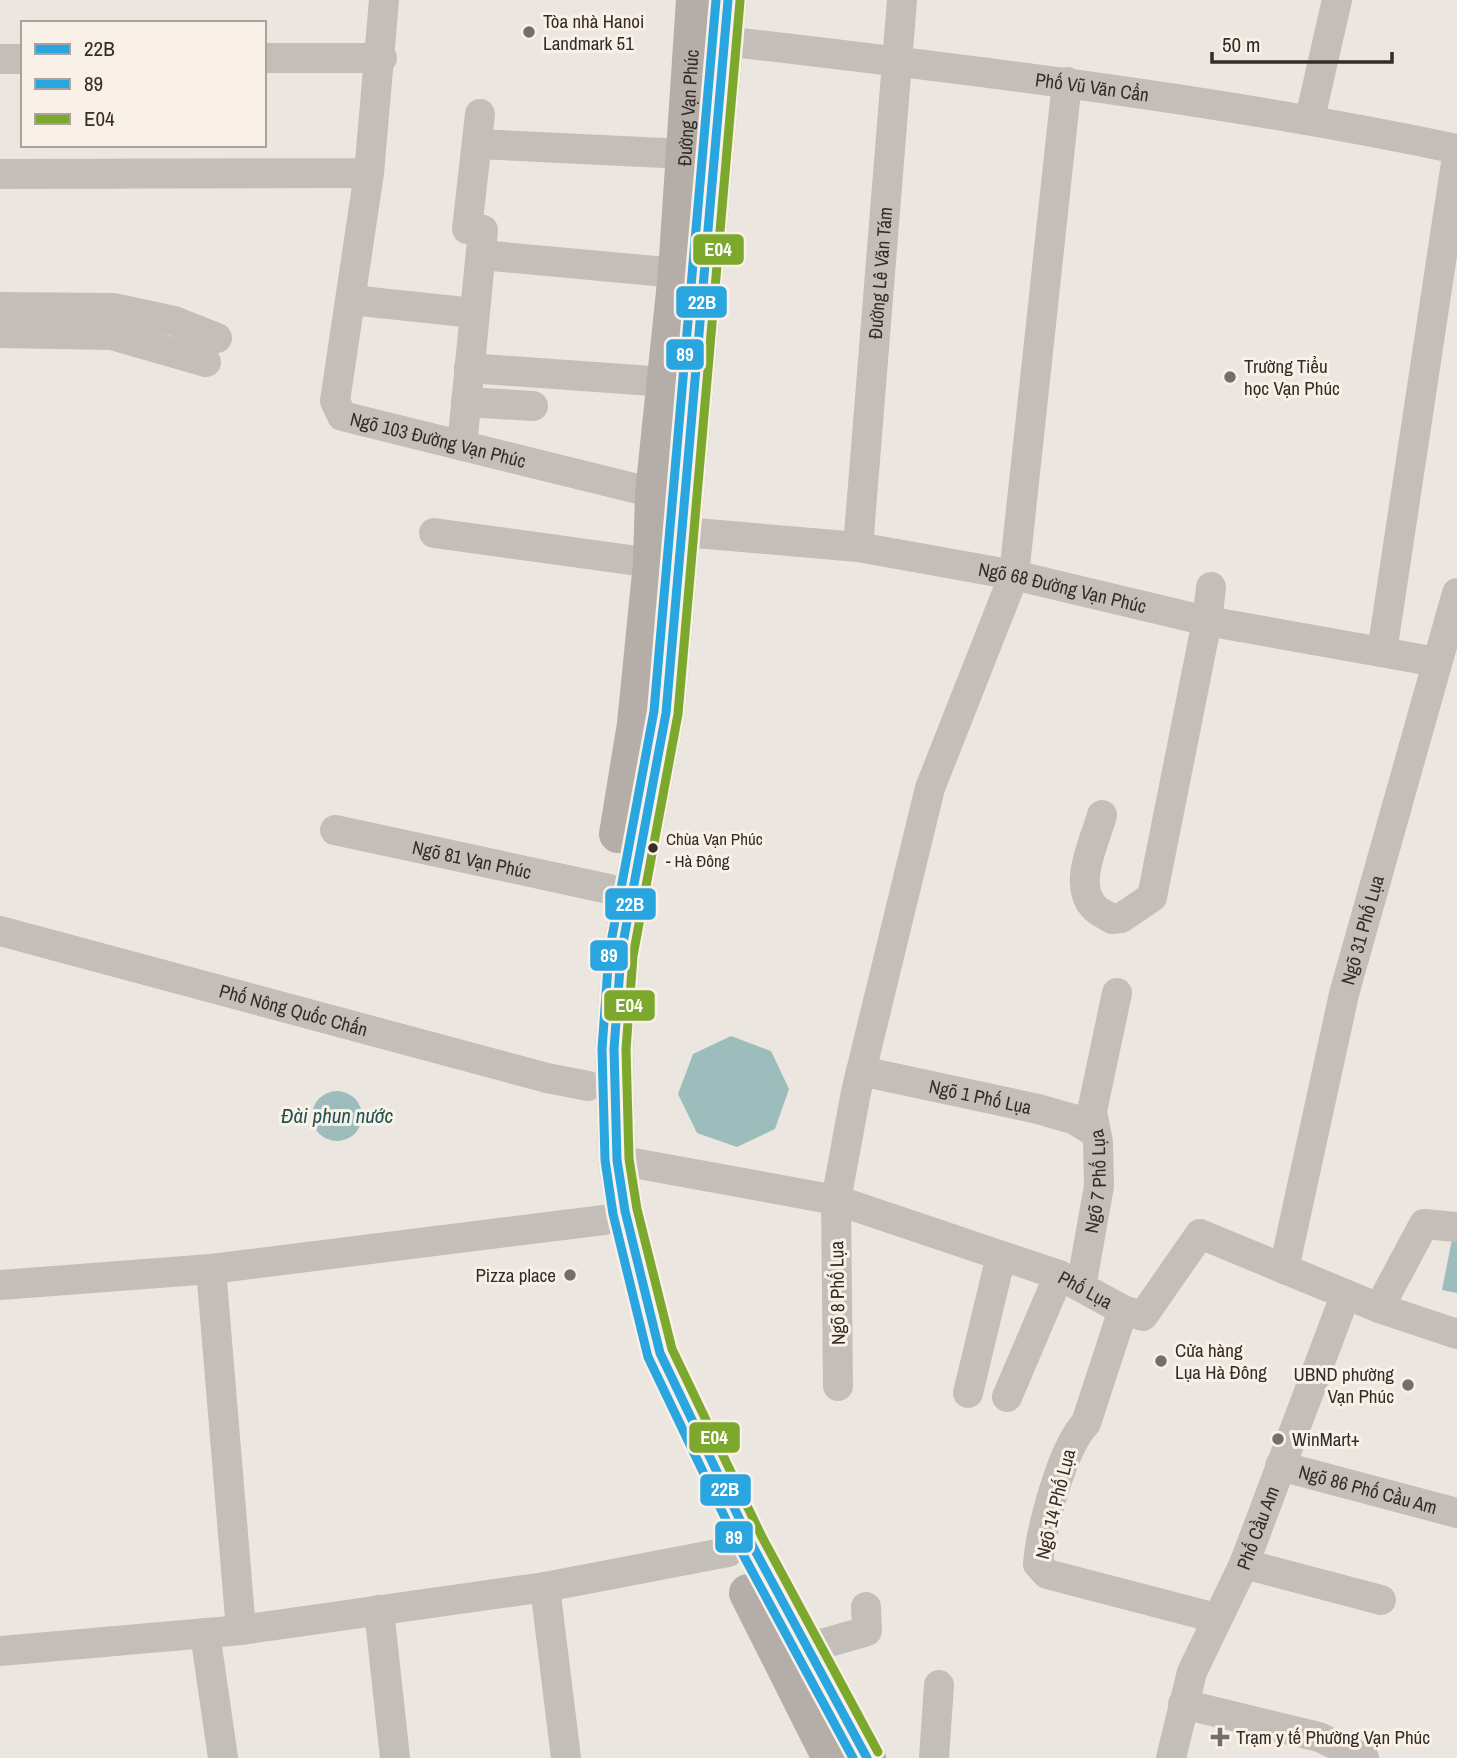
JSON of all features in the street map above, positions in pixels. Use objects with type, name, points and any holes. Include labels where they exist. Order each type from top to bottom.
[{"type":"main road","name":"Đường Vạn Phúc","points":[[695,0],[685,154],[691,274],[684,531],[666,713],[621,892],[596,963],[588,1086],[593,1164],[621,1300],[643,1375],[739,1548],[808,1648],[867,1758]]},
{"type":"main road","name":"Đường Vạn Phúc","points":[[728,0],[691,274],[666,382],[654,493],[652,563],[621,892],[621,954],[614,1049],[617,1160],[625,1211],[660,1353],[739,1548],[831,1758]]},
{"type":"street","name":"Ngõ 103 Đường Vạn Phúc","points":[[384,0],[382,58],[369,173],[335,401],[342,416],[654,493]]},
{"type":"street","name":"Đường Lê Văn Tám","points":[[858,547],[902,0]]},
{"type":"street","points":[[1310,118],[1337,0]]},
{"type":"street","name":"Phố Vũ Văn Cẩn","points":[[724,41],[1068,82],[1310,118],[1457,149]]},
{"type":"street","points":[[266,58],[382,58]]},
{"type":"street","points":[[0,59],[21,59]]},
{"type":"street","name":"Ngõ 8 Phố Lụa","points":[[838,1386],[836,1200],[861,1071],[930,788],[1014,575],[1068,82]]},
{"type":"street","points":[[462,446],[483,230],[467,229],[480,114]]},
{"type":"street","points":[[477,144],[685,154]]},
{"type":"street","points":[[1382,652],[1457,156]]},
{"type":"street","points":[[0,174],[369,173]]},
{"type":"street","points":[[481,255],[691,274]]},
{"type":"street","points":[[351,300],[474,313]]},
{"type":"street","points":[[0,307],[113,308],[174,321],[212,350],[113,335],[0,333]]},
{"type":"street","points":[[469,368],[666,382]]},
{"type":"street","points":[[466,402],[533,406]]},
{"type":"street","name":"Ngõ 68 Đường Vạn Phúc","points":[[684,531],[858,547],[1014,575],[1207,621],[1437,662]]},
{"type":"street","points":[[434,533],[652,563]]},
{"type":"street","points":[[1102,815],[1086,869],[1084,890],[1093,907],[1112,919],[1121,918],[1152,897],[1207,621],[1211,587]]},
{"type":"street","name":"Ngõ 31 Phố Lụa","points":[[1284,1269],[1344,994],[1457,593]]},
{"type":"street","name":"Ngõ 81 Vạn Phúc","points":[[335,830],[621,892]]},
{"type":"street","name":"Phố Nông Quốc Chấn","points":[[0,931],[547,1078],[588,1086]]},
{"type":"street","name":"Ngõ 7 Phố Lụa","points":[[1070,1281],[1099,1186],[1093,1111],[1116,993]]},
{"type":"street","name":"Ngõ 1 Phố Lụa","points":[[861,1071],[1038,1109],[1073,1119],[1096,1133]]},
{"type":"street","name":"Phố Lụa","points":[[617,1160],[836,1200],[1070,1281],[1123,1310],[1140,1316],[1145,1314],[1200,1234],[1345,1296],[1457,1334]]},
{"type":"street","points":[[0,1285],[211,1269],[604,1220]]},
{"type":"street","points":[[1379,1308],[1424,1224],[1457,1227]]},
{"type":"street","points":[[968,1393],[1001,1255]]},
{"type":"street","points":[[211,1269],[241,1630]]},
{"type":"street","points":[[1007,1397],[1070,1281]]},
{"type":"street","name":"Phố Cầu Am","points":[[1171,1758],[1192,1672],[1244,1564],[1345,1296]]},
{"type":"street","name":"Ngõ 14 Phố Lụa","points":[[1123,1310],[1086,1423],[1073,1436],[1064,1455],[1038,1564],[1046,1574],[1216,1618]]},
{"type":"street","name":"Ngõ 86 Phố Cầu Am","points":[[1280,1466],[1457,1513]]},
{"type":"street","points":[[0,1651],[241,1630],[545,1587],[739,1548]]},
{"type":"street","points":[[1244,1564],[1381,1600]]},
{"type":"street","points":[[545,1587],[566,1758]]},
{"type":"street","points":[[808,1648],[867,1631],[866,1606]]},
{"type":"street","points":[[379,1610],[395,1758]]},
{"type":"street","points":[[205,1633],[223,1758]]},
{"type":"street","points":[[934,1758],[939,1685]]},
{"type":"street","points":[[1183,1703],[1317,1747],[1363,1758]]},
{"type":"water","points":[[731,1036],[771,1051],[789,1089],[775,1129],[737,1147],[697,1133],[678,1094],[693,1054]]},
{"type":"water","name":"Đài phun nước","points":[[337,1091],[355,1098],[362,1116],[355,1134],[337,1141],[319,1134],[312,1116],[319,1098]]},
{"type":"water","points":[[1454,1229],[1457,1230],[1457,1293],[1442,1290]]},
{"type":"transit line","name":"89","points":[[716,0],[654,711],[609,953],[602,1049],[605,1160],[613,1214],[648,1357],[740,1549],[853,1758]]},
{"type":"transit line","name":"22B","points":[[728,0],[666,713],[621,954],[614,1049],[617,1160],[625,1211],[660,1353],[751,1543],[867,1758]]},
{"type":"transit line","name":"E04","points":[[740,1],[678,714],[633,956],[626,1049],[629,1159],[637,1209],[672,1349],[762,1537],[878,1752]]},
{"type":"place","name":"Tòa nhà Hanoi Landmark 51","points":[[529,32]]},
{"type":"place","name":"Trường Tiểu học Vạn Phúc","points":[[1230,377]]},
{"type":"place","name":"Chùa Vạn Phúc - Hà Đông","points":[[653,848]]},
{"type":"place","name":"Pizza place","points":[[570,1275]]},
{"type":"place","name":"Cửa hàng Lụa Hà Đông","points":[[1161,1361]]},
{"type":"place","name":"UBND phường Vạn Phúc","points":[[1408,1385]]},
{"type":"place","name":"WinMart+","points":[[1278,1439]]},
{"type":"place","name":"Trạm y tế Phường Vạn Phúc","points":[[1220,1737]]}]
